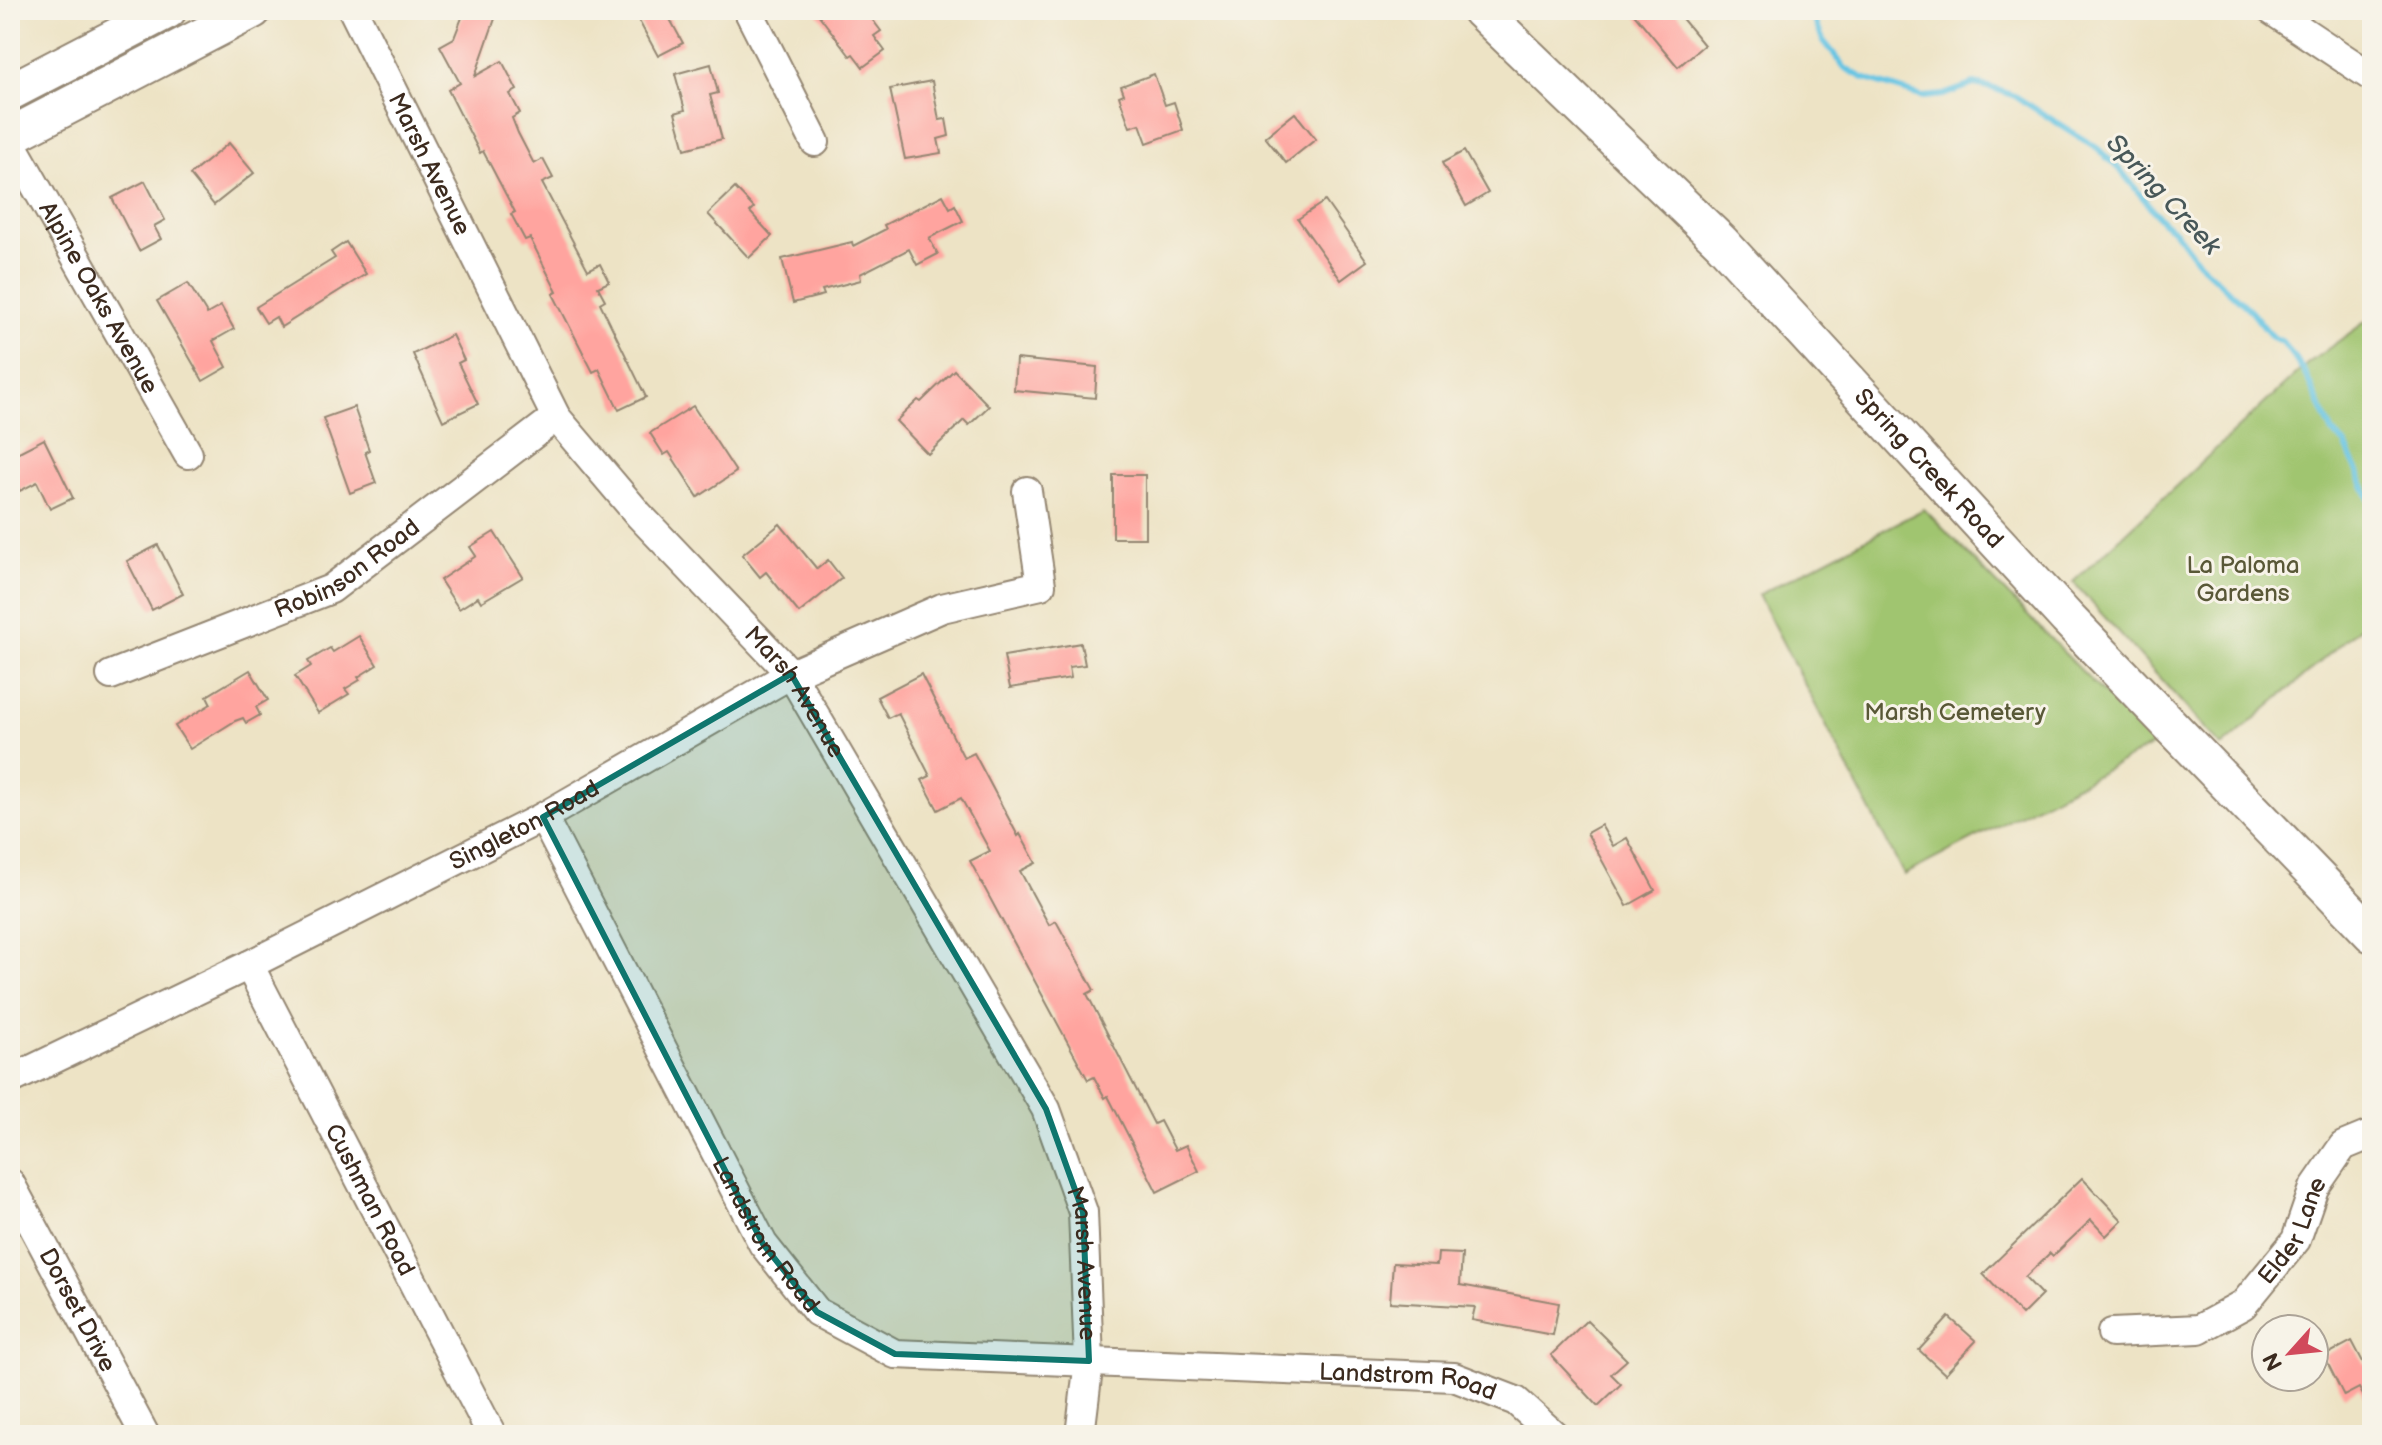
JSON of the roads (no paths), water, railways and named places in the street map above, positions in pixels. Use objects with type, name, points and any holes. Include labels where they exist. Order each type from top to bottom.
[{"type":"main road","points":[[10,92],[168,10]]},
{"type":"main road","points":[[10,139],[253,10]]},
{"type":"main road","name":"Spring Creek Road","points":[[1480,10],[1721,242],[2067,618],[2372,934]]},
{"type":"street","name":"Marsh Avenue","points":[[353,10],[556,417],[639,515],[791,674],[1046,1109],[1083,1212],[1089,1361],[1080,1435]]},
{"type":"street","points":[[748,10],[815,142]]},
{"type":"street","points":[[2271,10],[2372,77]]},
{"type":"street","name":"Alpine Oaks Avenue","points":[[10,139],[188,454]]},
{"type":"street","name":"Robinson Road","points":[[111,675],[331,589],[556,417]]},
{"type":"street","name":"Singleton Road","points":[[10,1080],[249,965],[543,817],[791,674],[942,608],[1041,585],[1027,491]]},
{"type":"street","name":"Landstrom Road","points":[[543,817],[763,1244],[817,1312],[895,1354],[1454,1377],[1516,1401],[1554,1435]]},
{"type":"street","name":"Cushman Road","points":[[249,965],[492,1435]]},
{"type":"street","name":"Elder Lane","points":[[2112,1333],[2199,1329],[2243,1305],[2296,1240],[2314,1188],[2343,1146],[2372,1134]]},
{"type":"street","name":"Dorset Drive","points":[[10,1183],[138,1433]]},
{"type":"waterway","name":"Spring Creek","points":[[1810,10],[1823,40],[1845,68],[1863,78],[1923,97],[1943,95],[1974,84],[1989,87],[2015,96],[2097,148],[2122,172],[2162,221],[2175,231],[2199,263],[2251,311],[2272,337],[2283,342],[2304,372],[2333,433],[2345,444],[2372,503]]},
{"type":"park label","name":"La Paloma Gardens","points":[[2243,579]]},
{"type":"park label","name":"Marsh Cemetery","points":[[1955,712]]}]
